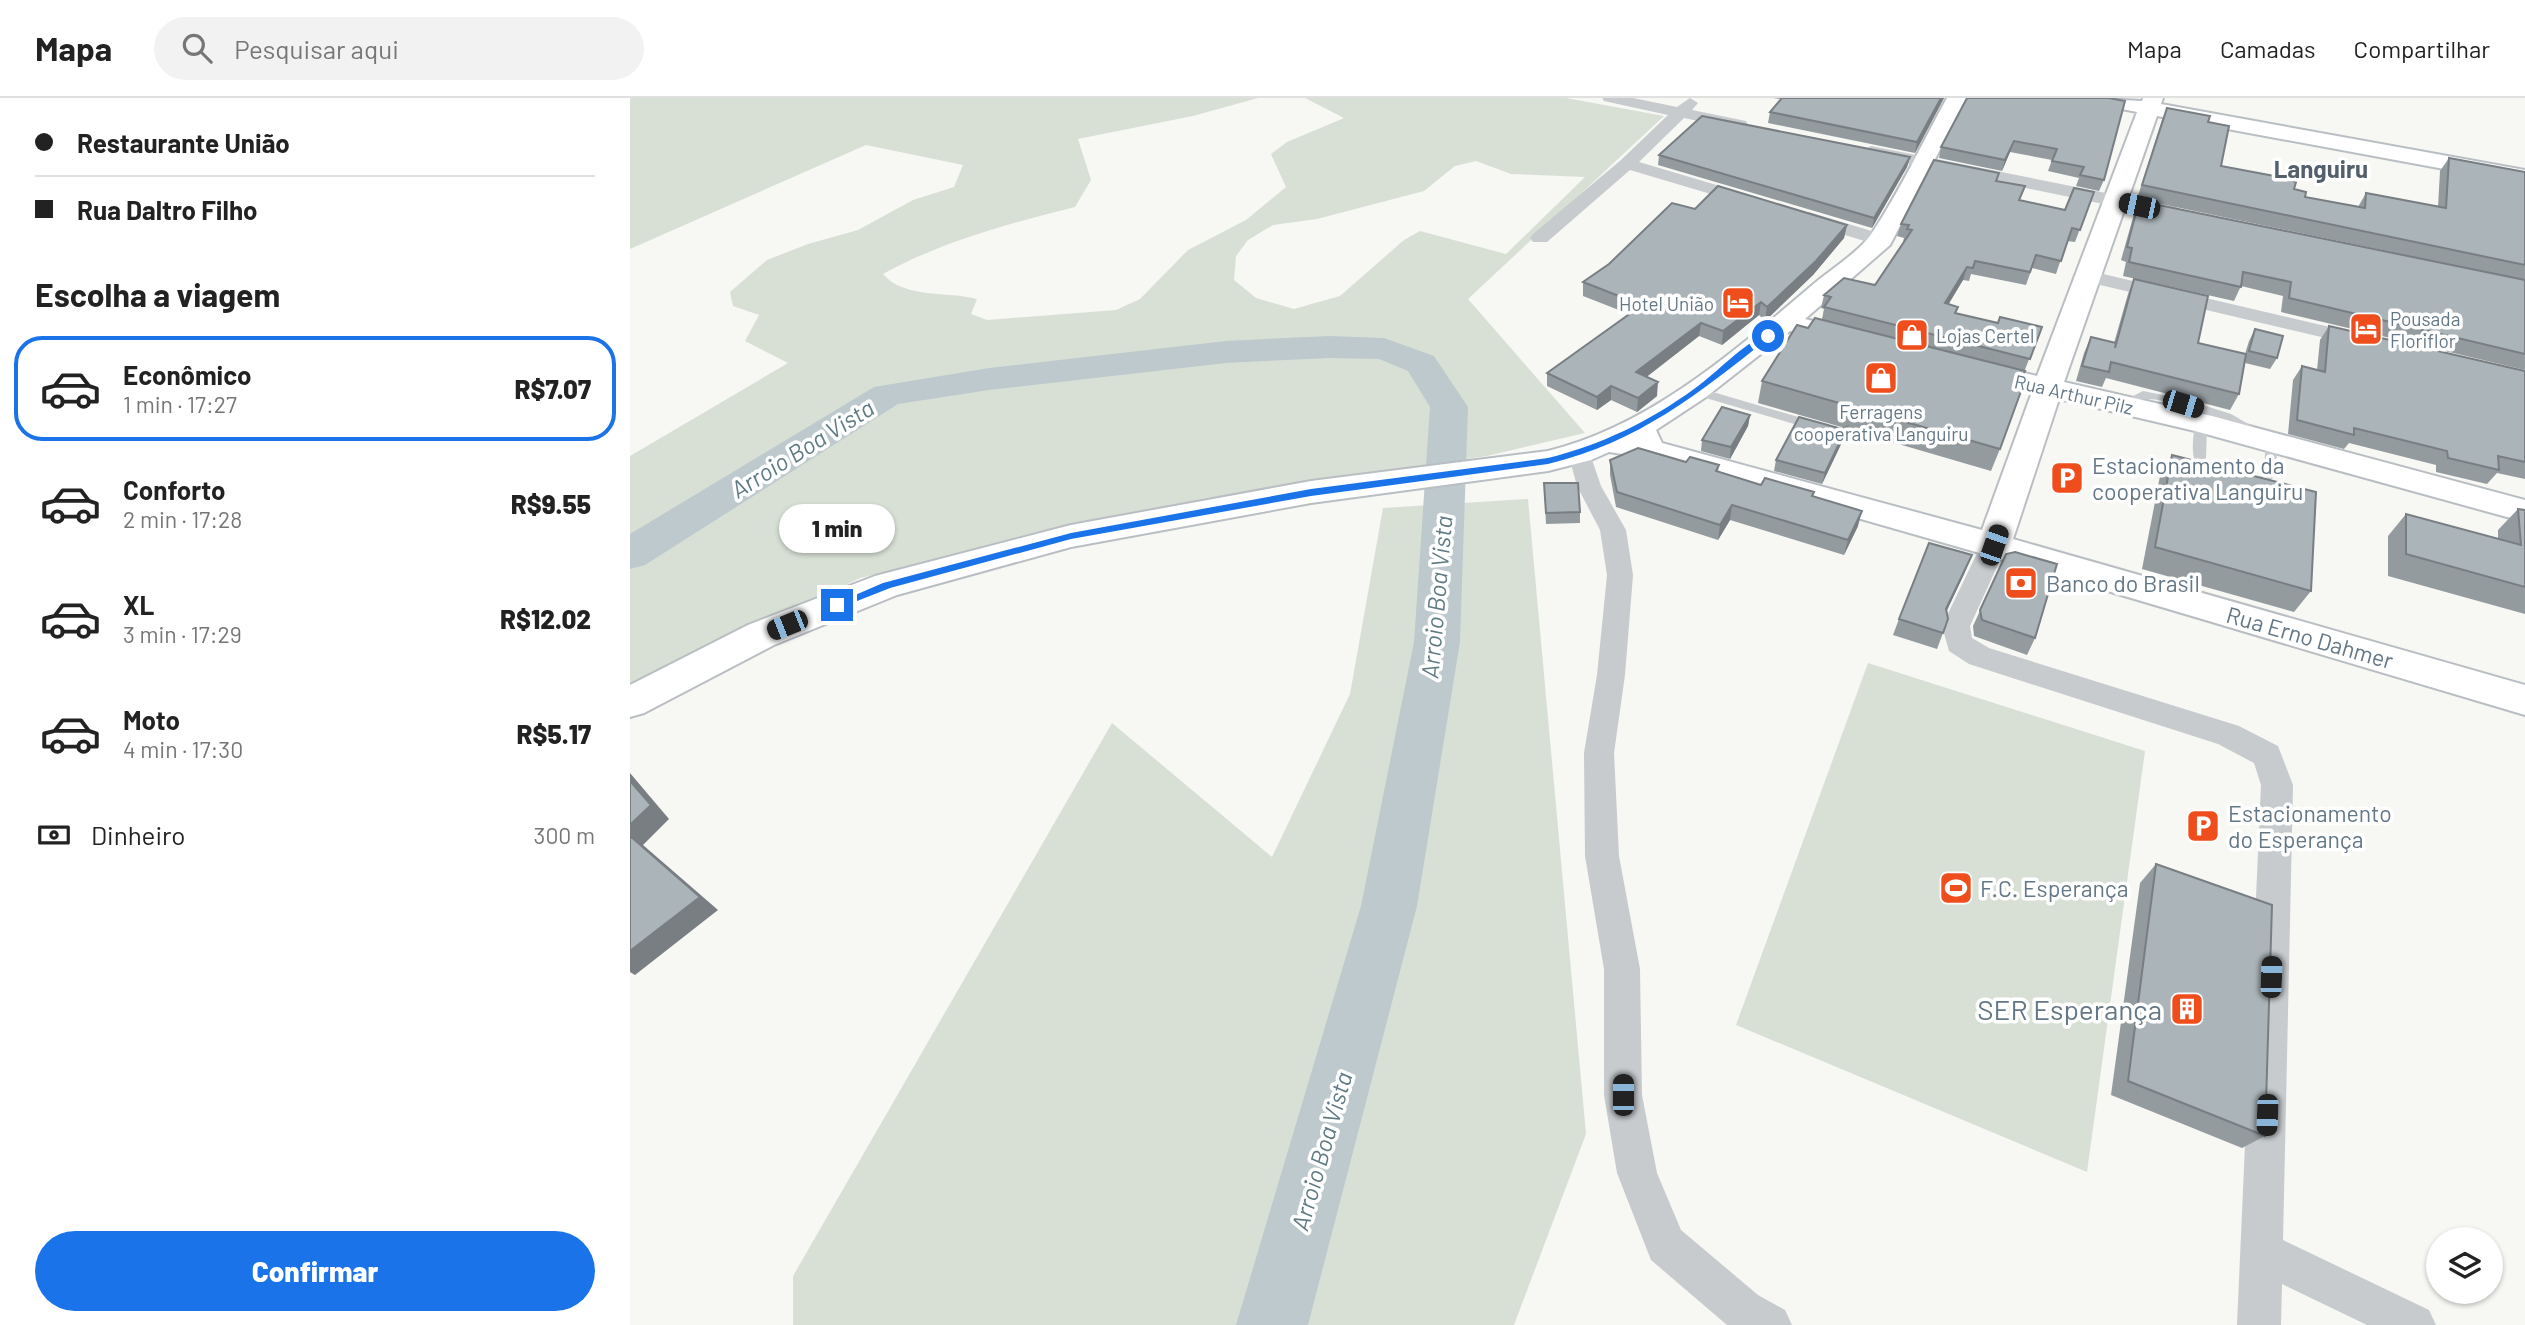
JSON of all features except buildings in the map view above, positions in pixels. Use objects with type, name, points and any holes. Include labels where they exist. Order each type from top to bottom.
[{"type":"main road","points":[[1645,438],[1696,391],[1785,322],[1881,240],[1957,98]]},
{"type":"main road","points":[[2093,98],[2151,103],[2525,177]]},
{"type":"main road","points":[[1994,545],[2086,276],[2151,103]]},
{"type":"main road","points":[[1785,322],[1877,345]]},
{"type":"main road","name":"Rua Arthur Pilz","points":[[1942,362],[2047,389],[2201,423],[2525,511]]},
{"type":"main road","name":"Rua Erno Dahmer","points":[[1594,448],[1645,438],[1994,545],[2525,699]]},
{"type":"main road","points":[[630,702],[761,635],[887,585],[1071,536],[1311,492],[1548,461],[1594,448]]},
{"type":"street","points":[[1610,98],[1761,129]]},
{"type":"street","points":[[1540,238],[1628,164],[1695,98]]},
{"type":"street","points":[[1855,148],[2193,217]]},
{"type":"street","points":[[1628,164],[1881,240]]},
{"type":"street","points":[[2086,276],[2379,344]]},
{"type":"street","points":[[1594,448],[1588,486],[1613,530],[1620,575],[1612,675],[1599,753],[1602,856],[1622,969],[1623,1095],[1637,1173],[1666,1245],[1743,1310],[1770,1325]]},
{"type":"street","points":[[1994,545],[1956,626],[1959,644],[1979,656],[2228,735],[2267,755],[2277,785],[2259,1325]]},
{"type":"street","points":[[2262,1252],[2414,1325]]},
{"type":"lane","points":[[1696,391],[1827,430]]},
{"type":"lane","points":[[2121,405],[2143,395],[2227,417],[2272,443],[2269,475],[2256,488],[2228,482],[2206,472],[2198,459],[2201,423]]},
{"type":"shaded area","points":[[630,98],[1258,98],[1193,116],[1078,139],[1091,180],[1075,207],[952,243],[883,274],[892,282],[914,291],[977,299],[971,314],[987,320],[1116,310],[1140,299],[1188,250],[1246,220],[1286,187],[1271,154],[1287,142],[1344,118],[1305,98],[1566,98],[1664,116],[1468,299],[1585,433],[1487,456],[1206,498],[860,578],[630,690],[630,456],[788,363],[745,341],[759,315],[733,306],[730,292],[767,260],[808,244],[858,230],[913,200],[954,187],[963,165],[866,145],[630,249]],"holes":[[[1476,161],[1511,174],[1585,177],[1506,254],[1420,231],[1404,240],[1340,296],[1294,309],[1256,298],[1234,280],[1236,256],[1248,240],[1273,225],[1317,219],[1424,191],[1455,166]]]},
{"type":"shaded area","points":[[1528,499],[1586,1134],[1514,1325],[793,1325],[793,1276],[1112,723],[1272,857],[1350,694],[1383,508]]},
{"type":"shaded area","name":"F.C. Esperança","points":[[1868,663],[2145,751],[2087,1172],[1736,1025]]},
{"type":"waterway","name":"Arroio Boa Vista","points":[[630,554],[887,395],[989,379],[1226,352],[1329,347],[1384,349],[1421,364],[1449,407],[1437,642],[1389,906],[1272,1325]]},
{"type":"place","name":"Hotel União","points":[[1738,303]]},
{"type":"place","name":"Pousada Floriflor","points":[[2366,329]]},
{"type":"place","name":"Lojas Certel","points":[[1912,335]]},
{"type":"place","name":"Ferragens cooperativa Languiru","points":[[1881,378]]},
{"type":"place","name":"Estacionamento da cooperativa Languiru","points":[[2067,478]]},
{"type":"place","name":"Banco do Brasil","points":[[2021,583]]},
{"type":"place","name":"Estacionamento do Esperança","points":[[2203,826]]},
{"type":"place","name":"F.C. Esperança","points":[[1956,888]]},
{"type":"place","name":"SER Esperança","points":[[2187,1009]]},
{"type":"district","name":"Languiru","points":[[2321,168]]},
{"type":"route","points":[[837,605],[887,585],[1071,536],[1311,492],[1548,461],[1580,453],[1640,427],[1696,391],[1768,336]]}]
